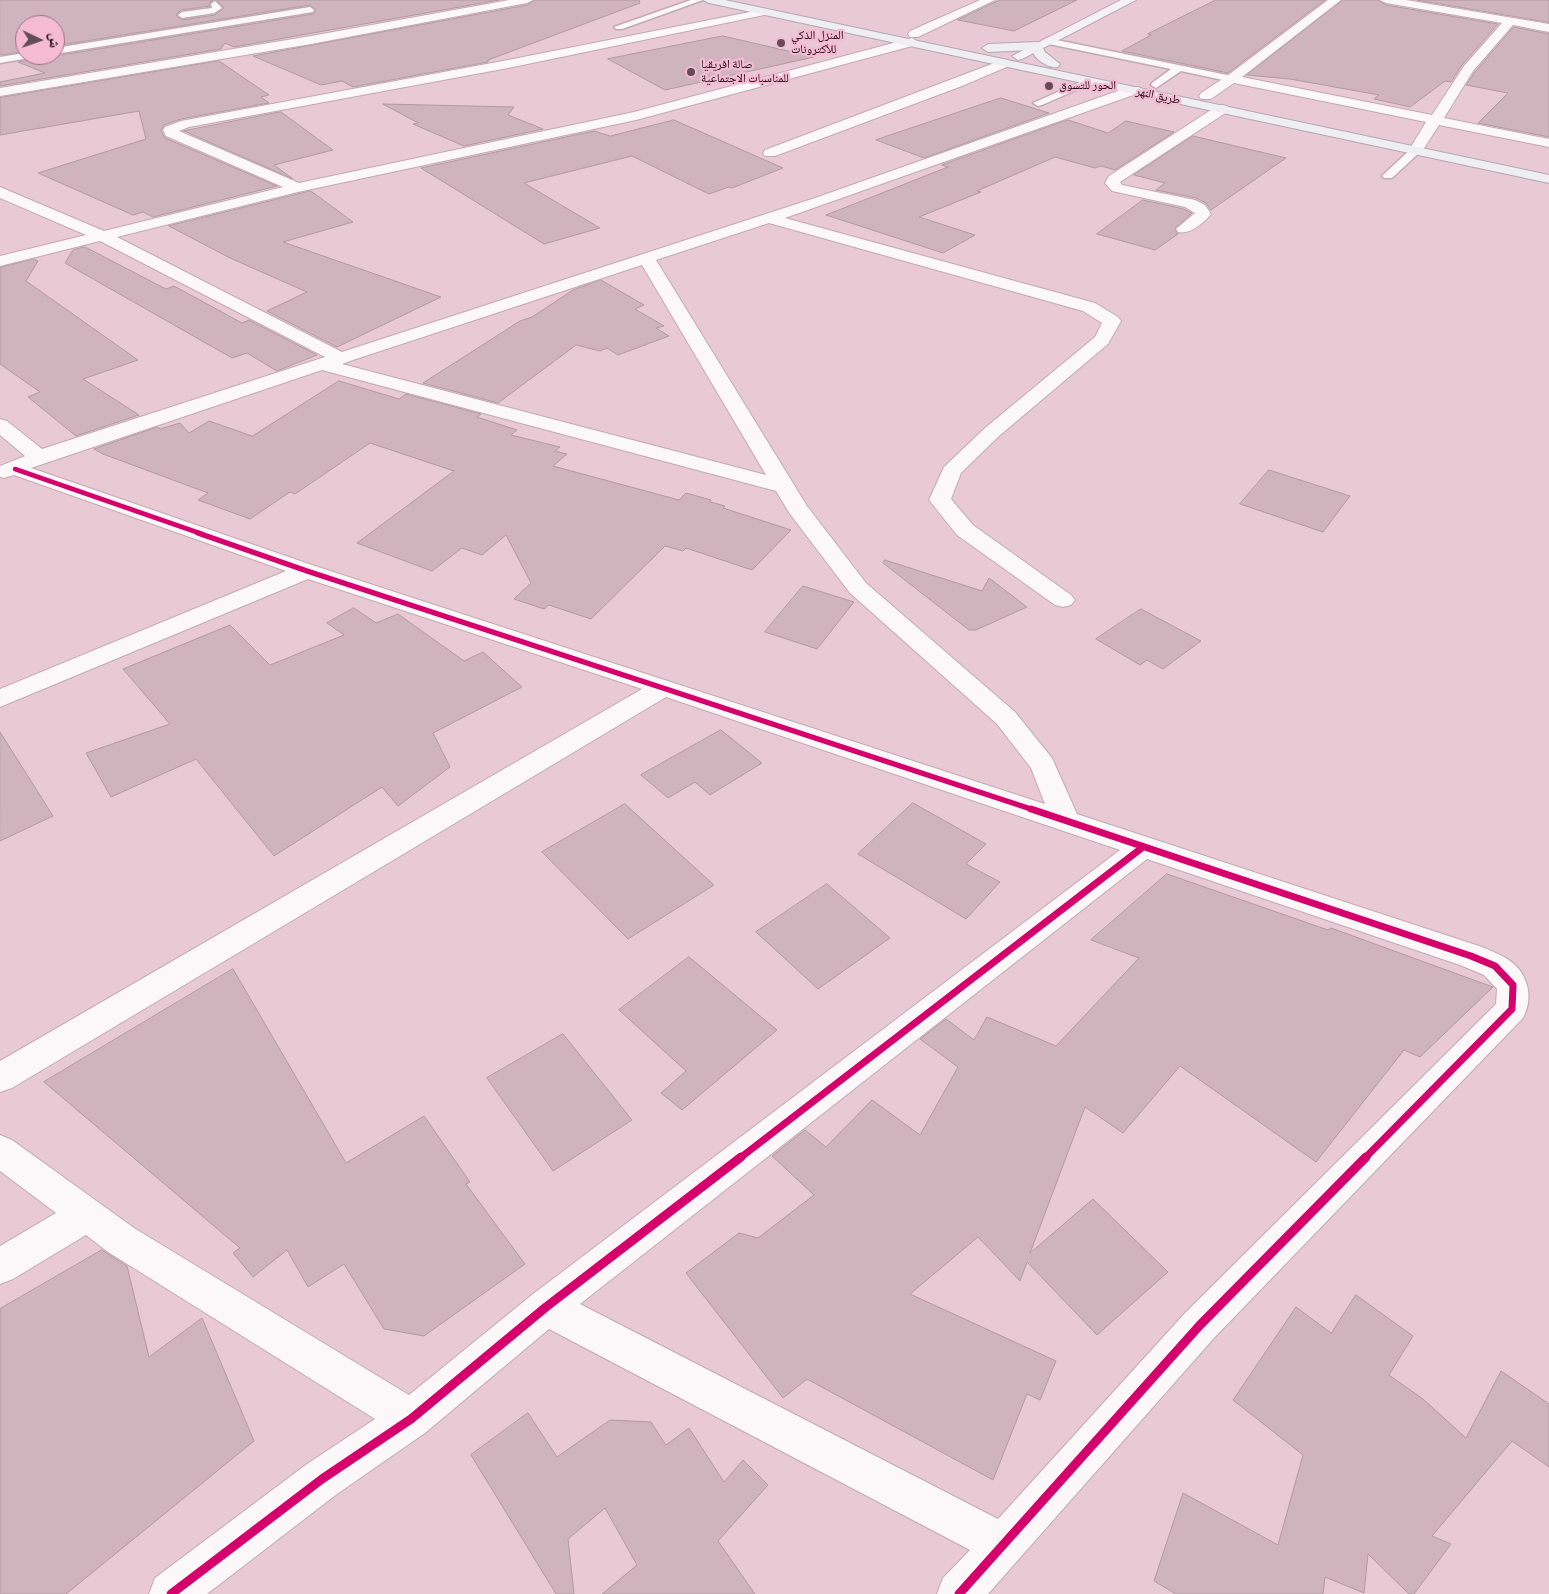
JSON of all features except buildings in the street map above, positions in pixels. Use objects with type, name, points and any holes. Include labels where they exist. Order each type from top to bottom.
[{"type":"main road","name":"طريق النهر","points":[[709,0],[765,12],[982,48],[1156,85],[1418,146],[1549,179]]},
{"type":"main road","name":"طريق النهر","points":[[748,0],[913,38],[1005,63],[1089,81],[1222,109],[1549,169]]},
{"type":"main road","points":[[1018,56],[1130,0]]},
{"type":"main road","points":[[982,48],[1042,43]]},
{"type":"main road","points":[[1042,43],[1039,54],[1054,64]]},
{"type":"street","points":[[0,92],[311,40],[526,0]]},
{"type":"street","points":[[0,261],[298,188],[636,116],[913,38],[989,0]]},
{"type":"street","points":[[1206,96],[1232,79],[1335,0]]},
{"type":"street","points":[[1386,0],[1549,28]]},
{"type":"street","points":[[298,188],[171,133],[170,130],[186,124],[508,64],[765,12]]},
{"type":"street","points":[[1418,146],[1468,69],[1510,22]]},
{"type":"street","points":[[770,153],[948,87],[1005,63]]},
{"type":"street","points":[[1232,79],[1549,143]]},
{"type":"street","points":[[7,471],[39,457],[768,218],[1134,90]]},
{"type":"street","points":[[1184,229],[1203,214],[1200,208],[1190,203],[1117,188],[1112,183],[1114,179],[1222,109]]},
{"type":"street","points":[[0,192],[102,236],[342,359]]},
{"type":"street","points":[[768,218],[1088,307],[1112,321],[1102,340],[992,432],[951,471],[940,500],[965,530],[1063,600]]},
{"type":"street","points":[[646,258],[798,509],[858,588],[1006,718],[1043,765],[1066,821]]},
{"type":"street","points":[[323,365],[783,486]]},
{"type":"street","points":[[0,425],[39,457]]},
{"type":"street","points":[[7,471],[664,687],[1471,956],[1495,966],[1512,985],[1512,1009],[1200,1325],[959,1594]]},
{"type":"street","points":[[0,699],[307,571]]},
{"type":"street","points":[[0,1078],[664,687]]},
{"type":"street","points":[[171,1594],[322,1479],[411,1419],[546,1307],[1143,847]]},
{"type":"street","points":[[0,1152],[121,1240],[411,1419]]},
{"type":"street","points":[[0,1266],[87,1215]]},
{"type":"street","points":[[546,1307],[1003,1544]]},
{"type":"lane","points":[[619,27],[699,0]]},
{"type":"lane","points":[[195,28],[179,12],[214,10],[218,8],[215,4]]},
{"type":"lane","points":[[65,49],[310,10]]},
{"type":"lane","points":[[1042,43],[1232,79]]},
{"type":"lane","points":[[0,60],[15,57]]},
{"type":"lane","points":[[1156,85],[1178,68]]},
{"type":"lane","points":[[1038,103],[1089,81]]},
{"type":"lane","points":[[1388,176],[1418,146]]},
{"type":"cycle path","points":[[15,469],[307,571],[664,687],[1471,956],[1495,966],[1513,985],[1512,1009],[1200,1325],[959,1594]]},
{"type":"cycle path","points":[[171,1594],[322,1479],[411,1419],[546,1307],[1143,847]]},
{"type":"place","name":"المنزل الذكي للأكترونات","points":[[781,43]]},
{"type":"place","name":"صالة افريقيا للمناسبات الاجتماعية","points":[[691,72]]},
{"type":"place","name":"الحور للتسوق","points":[[1049,86]]}]
